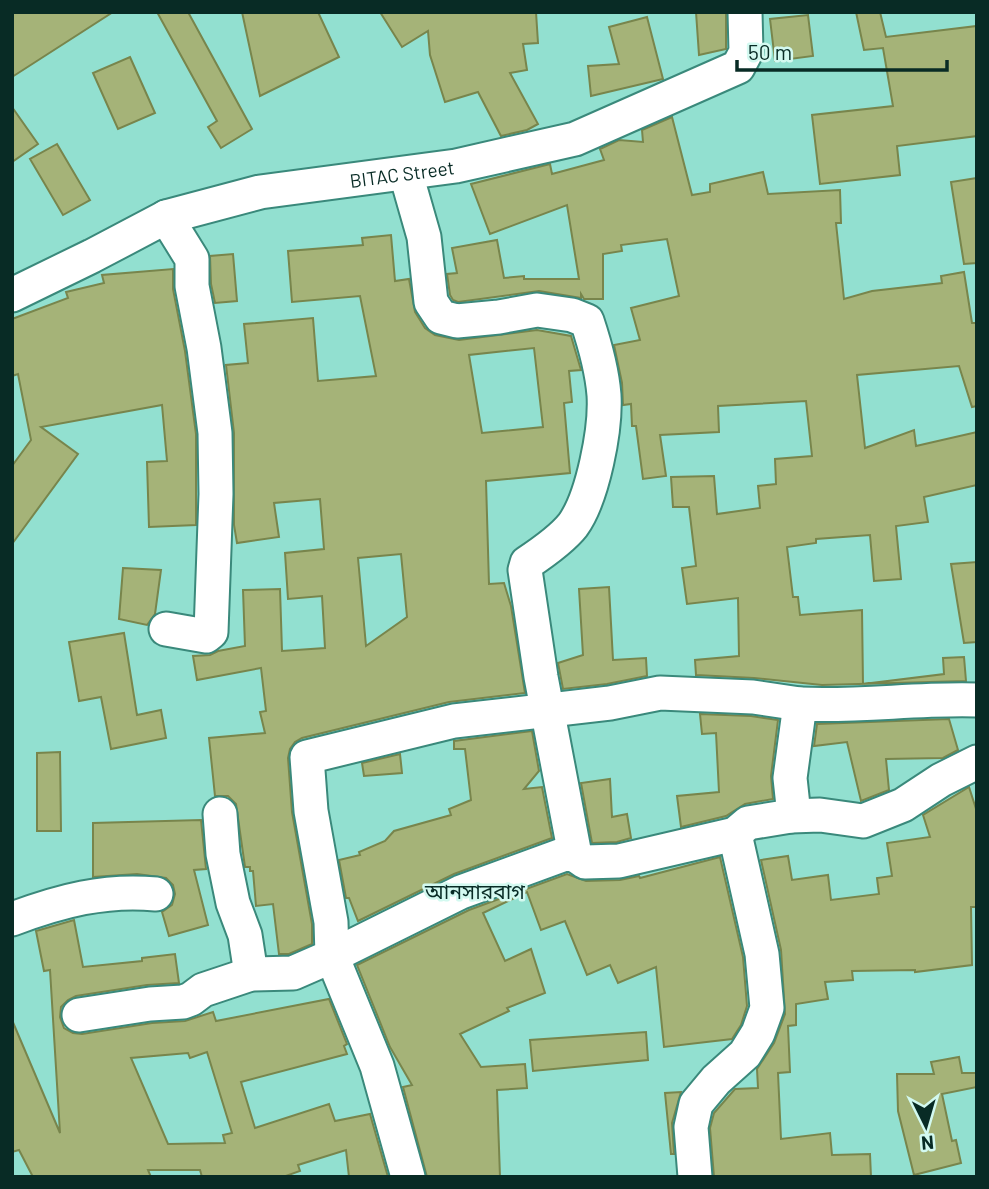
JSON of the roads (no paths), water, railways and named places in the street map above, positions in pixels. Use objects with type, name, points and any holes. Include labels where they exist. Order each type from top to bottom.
[{"type":"street","name":"BITAC Street","points":[[12,295],[166,217],[260,192],[456,166],[575,139],[738,67],[746,52],[745,12]]},
{"type":"street","points":[[406,174],[424,237],[431,302],[441,317],[457,321],[537,310],[572,315],[587,321],[596,351],[604,396],[600,446],[589,494],[572,525],[527,563],[525,570],[547,710],[575,855]]},
{"type":"street","points":[[166,217],[192,260],[192,286],[204,348],[215,433],[216,494],[211,632],[206,636],[166,629]]},
{"type":"street","points":[[408,1177],[377,1066],[332,956],[330,912],[311,811],[307,757],[454,721],[610,703],[660,693],[752,697],[822,705],[935,699],[977,700]]},
{"type":"street","points":[[791,816],[793,806],[790,778],[800,704]]},
{"type":"street","points":[[79,1015],[104,1009],[183,1002],[203,990],[251,974],[293,973],[461,892],[565,854],[575,855],[585,862],[620,861],[735,834],[748,823],[791,816],[820,815],[863,821],[903,805],[941,780],[977,762]]},
{"type":"street","points":[[220,814],[223,854],[233,903],[245,935],[251,974]]},
{"type":"street","points":[[695,1177],[691,1127],[696,1104],[716,1080],[745,1054],[758,1033],[767,1008],[762,954],[735,834]]},
{"type":"street","points":[[12,919],[56,902],[75,898],[118,892],[156,894]]},
{"type":"district","name":"আনসারবাগ","points":[[475,890]]}]
